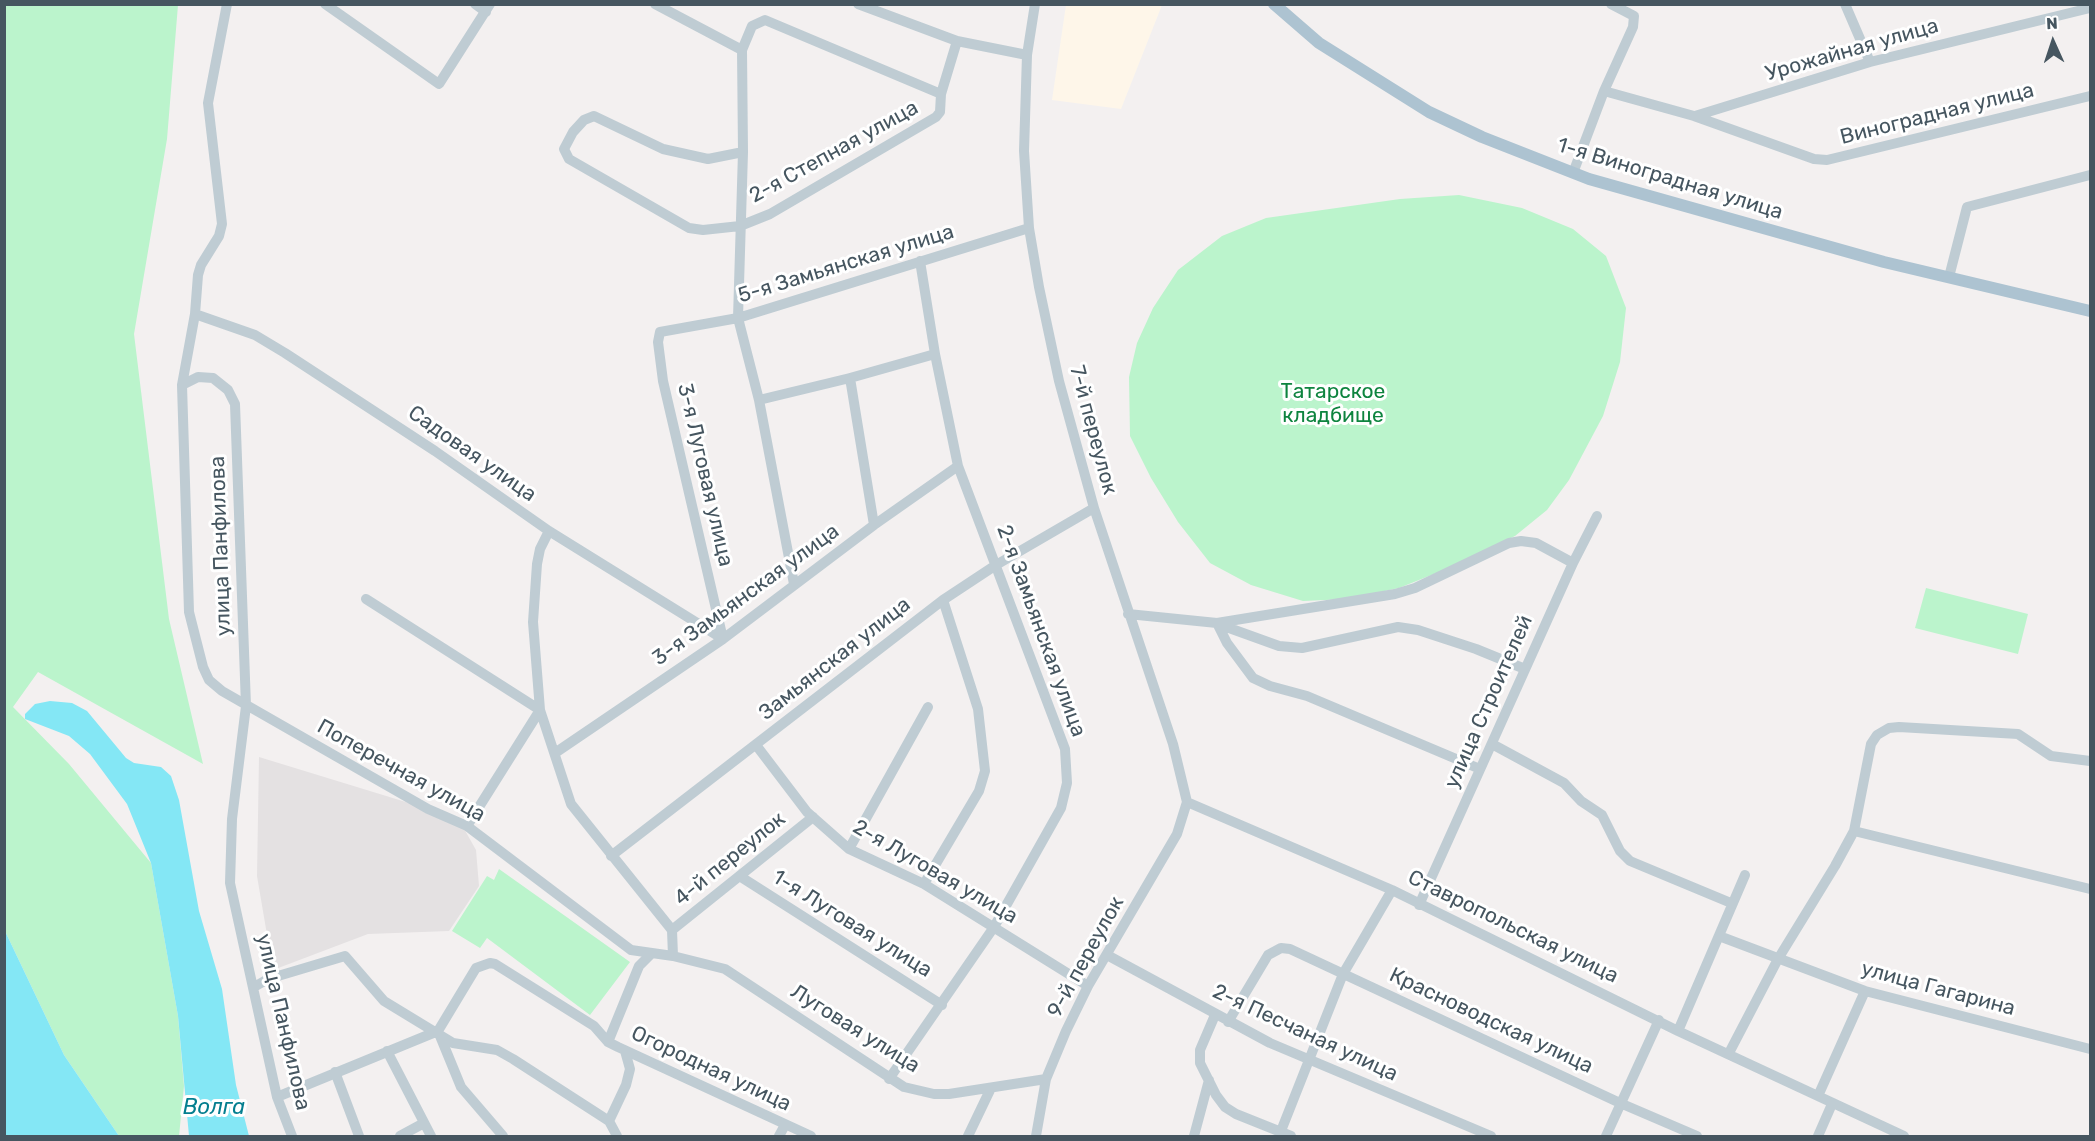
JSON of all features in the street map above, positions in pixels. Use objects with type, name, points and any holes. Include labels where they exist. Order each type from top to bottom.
[{"type":"main road","name":"1-я Виноградная улица","points":[[1274,4],[1319,43],[1429,112],[1482,137],[1572,173],[1884,262],[2091,311]]},
{"type":"street","points":[[182,385],[201,265],[218,239],[222,224],[208,103],[227,4]]},
{"type":"street","points":[[325,4],[439,84],[488,8],[475,4]]},
{"type":"street","points":[[655,4],[742,50],[743,152],[738,318],[759,400],[794,584]]},
{"type":"street","points":[[858,4],[957,41],[1028,56]]},
{"type":"street","name":"7-й переулок","points":[[1035,4],[1028,56],[1024,152],[1029,228],[1039,287],[1059,381],[1094,508],[1173,744],[1186,802]]},
{"type":"street","points":[[1572,173],[1634,21],[1634,16],[1629,12],[1611,4]]},
{"type":"street","points":[[1845,4],[1870,62]]},
{"type":"street","name":"Урожайная улица","points":[[1694,116],[1870,62],[2091,8]]},
{"type":"street","name":"2-я Степная улица","points":[[742,50],[754,24],[765,20],[941,94]]},
{"type":"street","name":"2-я Степная улица","points":[[743,152],[708,159],[663,149],[594,116],[584,120],[573,132],[564,149],[569,159],[686,226],[703,230],[740,226],[770,214],[936,117],[940,112],[941,94],[957,41]]},
{"type":"street","points":[[1604,91],[1694,116]]},
{"type":"street","name":"Виноградная улица","points":[[1694,116],[1814,159],[1827,160],[2091,96]]},
{"type":"street","points":[[1948,277],[1967,207],[2091,175]]},
{"type":"street","name":"5-я Замьянская улица","points":[[672,328],[738,318],[1029,228]]},
{"type":"street","name":"2-я Замьянская улица","points":[[889,1079],[994,927],[1061,808],[1067,767],[1065,749],[958,466],[934,354],[920,261]]},
{"type":"street","name":"Садовая улица","points":[[195,314],[255,335],[285,353],[435,451],[549,531],[723,639]]},
{"type":"street","name":"3-я Луговая улица","points":[[672,328],[660,332],[657,339],[663,381],[723,639]]},
{"type":"street","points":[[759,400],[850,378],[934,354]]},
{"type":"street","name":"улица Панфилова","points":[[182,385],[198,377],[213,378],[228,390],[235,404],[246,706],[232,819],[230,883],[277,1097],[292,1137]]},
{"type":"street","points":[[850,378],[874,525]]},
{"type":"street","name":"Поперечная улица","points":[[182,385],[189,612],[196,648],[209,680],[246,706],[428,809],[467,826],[631,950],[652,953]]},
{"type":"street","name":"3-я Замьянская улица","points":[[555,753],[723,639],[874,525],[958,466]]},
{"type":"street","name":"Замьянская улица","points":[[611,856],[943,600],[996,565],[1094,508]]},
{"type":"street","name":"улица Строителей","points":[[1419,905],[1573,563],[1597,516]]},
{"type":"street","points":[[549,531],[540,549],[537,564],[533,622],[540,710],[571,804],[672,930],[673,956]]},
{"type":"street","points":[[1217,623],[1395,594],[1415,588],[1509,543],[1521,541],[1536,543],[1573,563]]},
{"type":"street","points":[[366,599],[540,710]]},
{"type":"street","points":[[924,884],[979,791],[985,771],[978,709],[943,600]]},
{"type":"street","points":[[1128,614],[1217,623],[1279,646],[1302,648],[1398,627],[1466,646],[1525,669]]},
{"type":"street","points":[[1217,623],[1227,643],[1253,678],[1270,686],[1307,696],[1480,769]]},
{"type":"street","points":[[849,849],[928,707]]},
{"type":"street","points":[[467,826],[540,710]]},
{"type":"street","points":[[1729,1053],[1778,959],[1835,867],[1854,831],[1873,739],[1890,728],[2018,734],[2051,756],[2091,761]]},
{"type":"street","points":[[1492,744],[1564,783],[1581,801],[1602,815],[1620,851],[1630,861],[1731,903]]},
{"type":"street","name":"2-я Луговая улица","points":[[756,746],[807,812],[849,849],[924,884],[1088,986]]},
{"type":"street","name":"Ставропольская улица","points":[[1186,802],[1392,890],[1678,1031],[1904,1137]]},
{"type":"street","name":"9-й переулок","points":[[1036,1137],[1046,1079],[1088,986],[1177,834],[1186,802]]},
{"type":"street","name":"4-й переулок","points":[[672,930],[741,877],[813,816]]},
{"type":"street","points":[[1854,831],[2091,889]]},
{"type":"street","points":[[1678,1031],[1731,903],[1745,875]]},
{"type":"street","name":"1-я Луговая улица","points":[[741,877],[942,1005]]},
{"type":"street","points":[[1215,1015],[1200,1050],[1200,1063],[1209,1080],[1225,1107],[1284,1135],[1343,974],[1392,890]]},
{"type":"street","name":"улица Гагарина","points":[[1719,936],[1865,991],[2091,1049]]},
{"type":"street","name":"Красноводская улица","points":[[1228,1022],[1268,955],[1281,948],[1290,949],[1697,1137]]},
{"type":"street","points":[[608,1042],[639,966],[652,953]]},
{"type":"street","name":"Луговая улица","points":[[652,953],[725,969],[904,1087],[934,1094],[1046,1079]]},
{"type":"street","name":"2-я Песчаная улица","points":[[1107,955],[1228,1022],[1310,1061],[1491,1137]]},
{"type":"street","points":[[254,987],[268,979],[345,956],[384,1001],[438,1031],[453,1043],[501,1052],[609,1121],[615,1136]]},
{"type":"street","name":"Огородная улица","points":[[438,1031],[476,968],[484,963],[495,964],[594,1026],[608,1042],[810,1137]]},
{"type":"street","points":[[1818,1096],[1865,991]]},
{"type":"street","points":[[1606,1137],[1659,1020]]},
{"type":"street","points":[[277,1097],[438,1031]]},
{"type":"street","points":[[438,1031],[461,1087],[499,1133],[486,1137]]},
{"type":"street","points":[[387,1051],[431,1137]]},
{"type":"street","points":[[609,1121],[626,1086],[630,1069],[625,1051]]},
{"type":"street","points":[[335,1072],[358,1137]]},
{"type":"street","points":[[1194,1137],[1209,1080]]},
{"type":"street","points":[[968,1137],[991,1088]]},
{"type":"street","points":[[1818,1137],[1832,1104]]},
{"type":"street","points":[[400,1137],[424,1123]]},
{"type":"street","points":[[779,1137],[785,1125]]},
{"type":"shaded area","points":[[1066,5],[1162,5],[1121,109],[1052,100]]},
{"type":"shaded area","points":[[259,757],[458,818],[476,850],[479,886],[449,931],[368,934],[273,970],[257,876]]},
{"type":"green space","points":[[4,5],[178,5],[167,139],[134,334],[169,619],[203,764],[38,672],[13,707],[69,764],[151,863],[178,1016],[184,1086],[179,1136],[119,1136],[64,1055],[5,931]]},
{"type":"green space","name":"Татарское кладбище","points":[[1459,195],[1522,208],[1573,229],[1606,256],[1626,308],[1620,362],[1603,416],[1569,480],[1547,510],[1515,536],[1459,564],[1399,588],[1347,599],[1303,601],[1251,585],[1210,563],[1178,522],[1151,478],[1130,436],[1129,377],[1137,343],[1153,308],[1178,270],[1222,236],[1266,218],[1400,199]]},
{"type":"green space","points":[[1926,588],[2028,614],[2018,654],[1915,628]]},
{"type":"green space","points":[[499,869],[630,962],[590,1015],[487,938],[480,948],[452,931],[487,876],[494,880]]},
{"type":"water","name":"Волга","points":[[50,701],[72,703],[87,711],[126,758],[134,763],[161,767],[171,776],[179,800],[199,911],[222,989],[236,1085],[249,1136],[189,1136],[178,1016],[151,863],[127,804],[90,754],[69,736],[25,719],[25,714],[35,704]]},
{"type":"water","points":[[5,931],[64,1055],[119,1136],[5,1136]]}]
